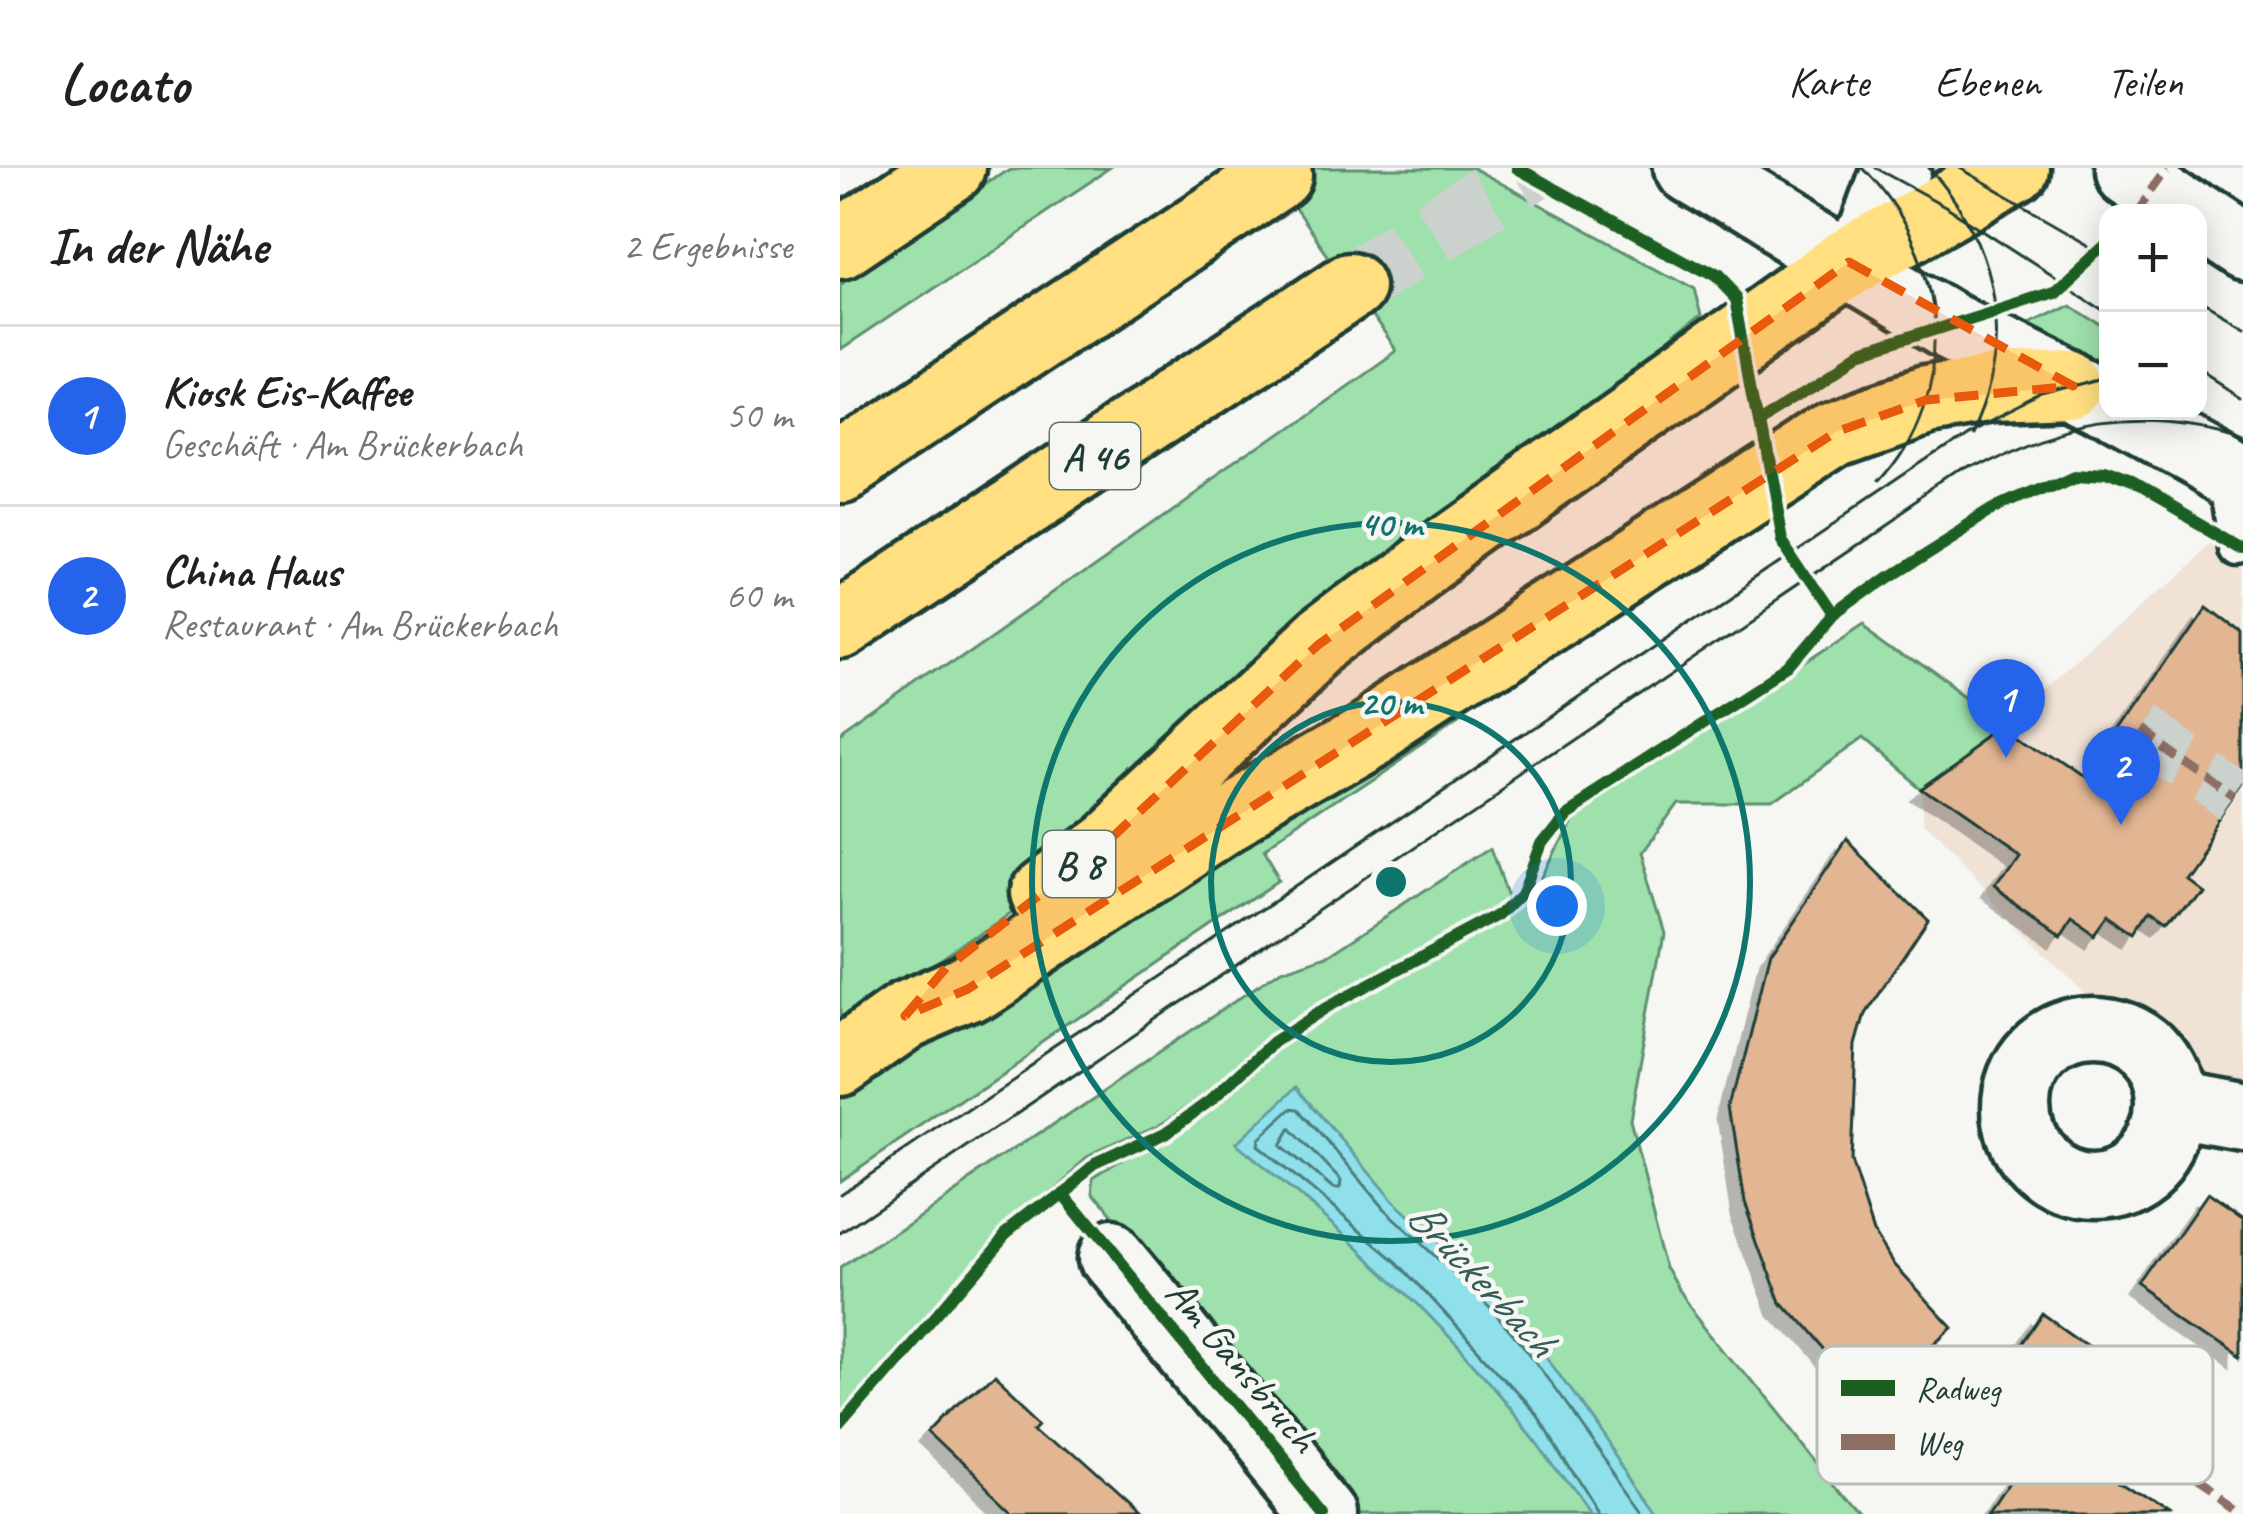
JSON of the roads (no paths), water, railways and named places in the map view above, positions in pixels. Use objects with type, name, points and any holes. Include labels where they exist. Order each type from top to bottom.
[{"type":"main road","points":[[840,244],[952,168]]},
{"type":"main road","points":[[1686,168],[1948,325],[2099,399]]},
{"type":"main road","points":[[1849,262],[1873,234],[1898,168]]},
{"type":"main road","points":[[1849,262],[2015,168]]},
{"type":"main road","points":[[2124,168],[2178,204]]},
{"type":"main road","points":[[840,466],[1278,176]]},
{"type":"main road","points":[[2207,223],[2243,248]]},
{"type":"main road","name":"B 8","points":[[905,1016],[946,968],[1105,844],[1318,645],[1849,262]]},
{"type":"main road","name":"A 46","points":[[840,625],[1349,286]]},
{"type":"main road","name":"B 8","points":[[840,1062],[905,1016],[968,989],[1221,821],[1368,736],[1836,433],[1926,400],[1990,389],[2099,400]]},
{"type":"main road","points":[[2138,420],[2224,467]]},
{"type":"main road","points":[[2171,1104],[2243,1117]]},
{"type":"main road","name":"Am Gansbruch","points":[[1112,1258],[1323,1514]]},
{"type":"lane","points":[[2224,467],[2238,546]]},
{"type":"water","points":[[1297,1087],[1393,1201],[1499,1298],[1658,1514],[1589,1514],[1512,1408],[1428,1314],[1236,1143]]},
{"type":"tunnel","points":[[1350,286],[1531,168]]},
{"type":"tunnel","points":[[2140,732],[2235,799]]},
{"type":"tram line","points":[[1862,168],[1891,202],[1912,240],[1927,281],[1934,323],[1923,408],[1905,447],[1877,484]]},
{"type":"tram line","points":[[1875,168],[1947,207],[2099,305]]},
{"type":"tram line","points":[[1929,168],[1971,229],[1993,295],[1993,365],[1970,436]]},
{"type":"tram line","points":[[1960,168],[2099,248]]},
{"type":"tram line","points":[[2207,310],[2243,331]]},
{"type":"tram line","points":[[2207,376],[2243,399]]},
{"type":"tram line","points":[[840,1194],[1966,435],[2044,396],[2099,381]]},
{"type":"tram line","points":[[840,1233],[1968,471],[2035,440],[2102,423],[2170,421],[2243,436]]},
{"type":"place","name":"Kiosk Eis-Kaffee","points":[[2006,758]]},
{"type":"place","name":"China Haus","points":[[2121,825]]},
{"type":"water label","name":"Brückerbach","points":[[1483,1277]]}]
